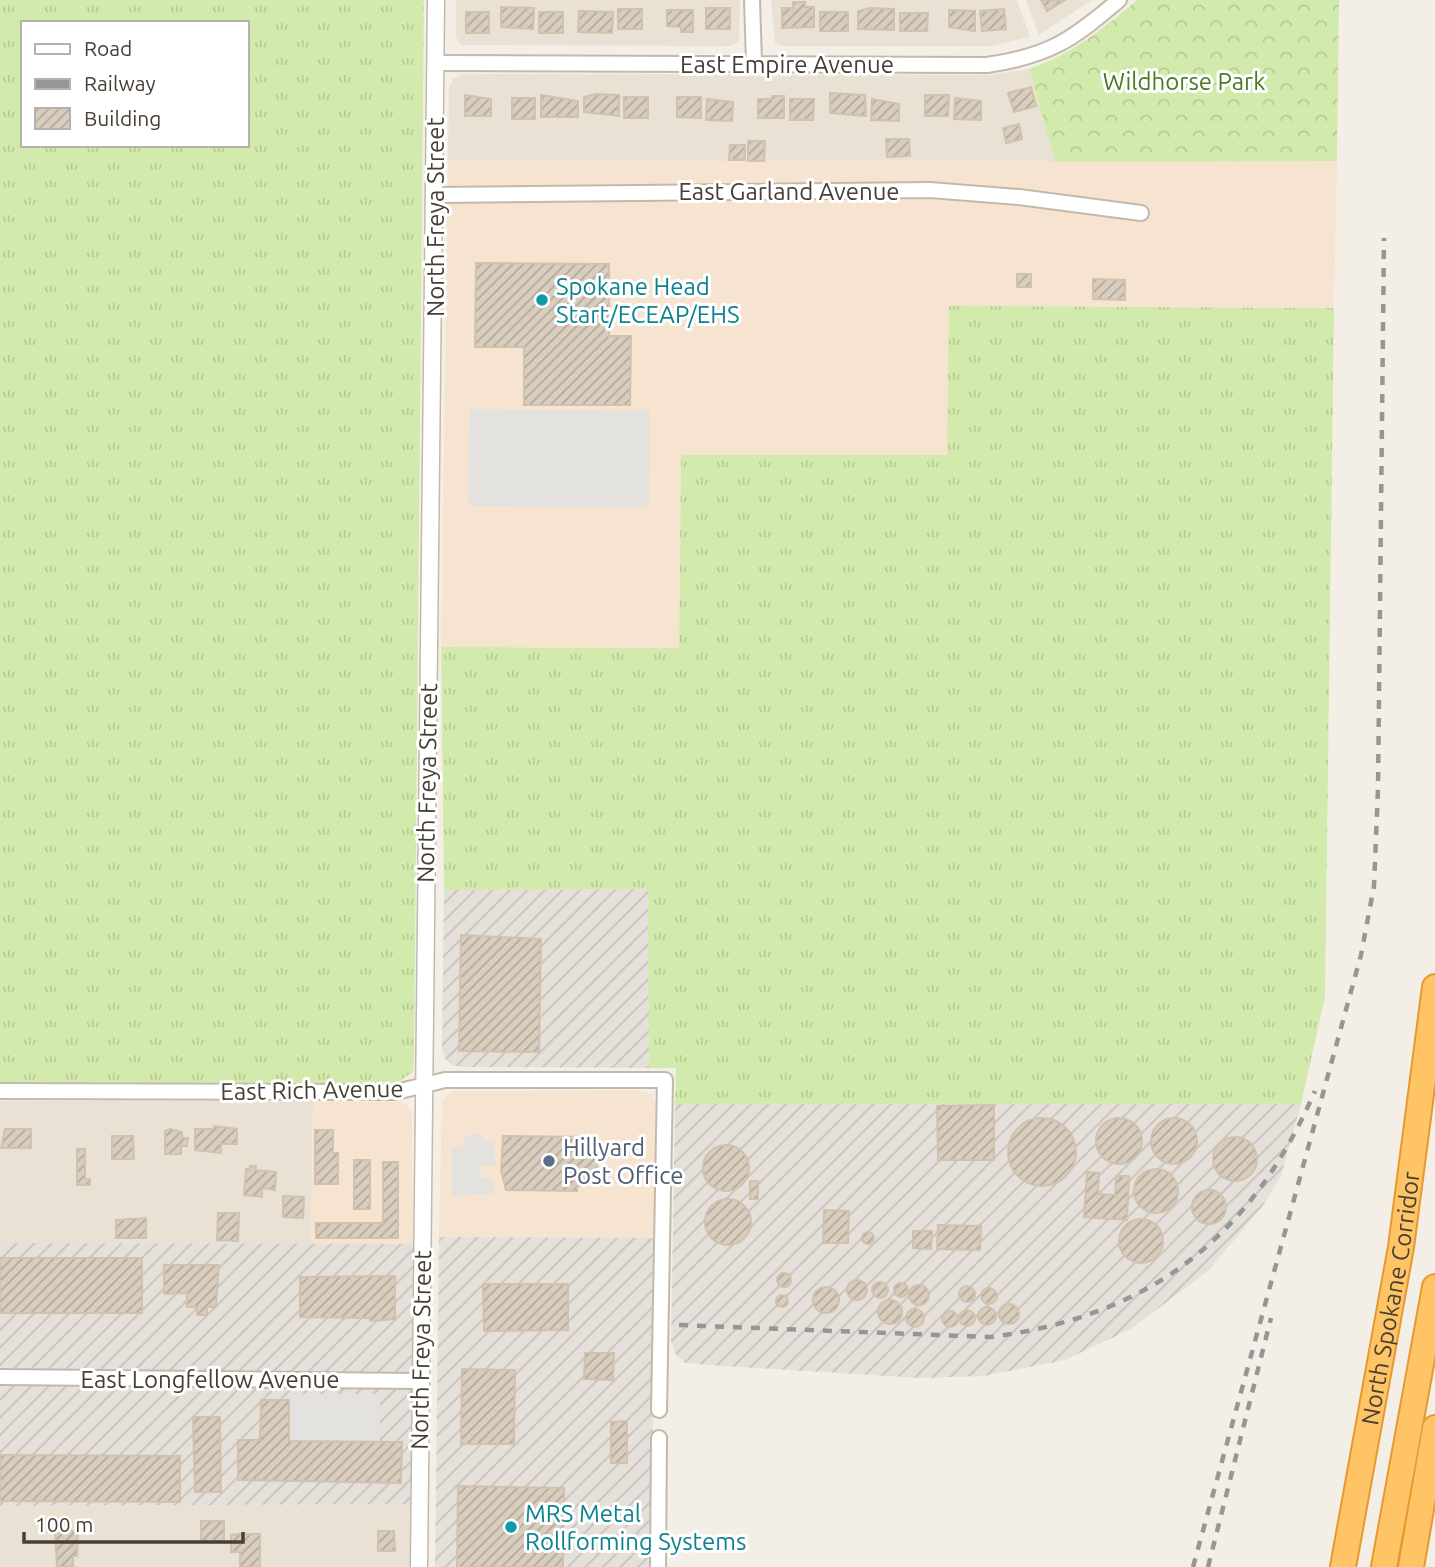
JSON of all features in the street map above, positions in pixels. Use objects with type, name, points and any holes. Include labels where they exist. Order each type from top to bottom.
[{"type":"highway","name":"North Spokane Corridor","points":[[1343,1567],[1399,1260],[1435,987]]},
{"type":"highway","name":"North Spokane Corridor","points":[[1384,1567],[1435,1287]]},
{"type":"highway","points":[[1411,1567],[1435,1428]]},
{"type":"street","name":"North Freya Street","points":[[419,1567],[436,195],[436,0]]},
{"type":"street","points":[[752,0],[754,64]]},
{"type":"street","name":"East Empire Avenue","points":[[436,62],[987,65],[1026,59],[1050,50],[1082,32],[1119,0]]},
{"type":"street","name":"East Garland Avenue","points":[[436,195],[930,190],[1018,197],[1141,213]]},
{"type":"street","name":"East Rich Avenue","points":[[0,1091],[396,1092],[451,1080],[665,1080],[659,1410]]},
{"type":"street","name":"East Longfellow Avenue","points":[[0,1377],[420,1381]]},
{"type":"street","points":[[657,1567],[659,1438]]},
{"type":"shaded area","points":[[456,0],[740,0],[739,41],[732,46],[461,45],[456,37]]},
{"type":"shaded area","points":[[771,0],[1017,0],[1030,37],[991,46],[783,46],[775,43]]},
{"type":"shaded area","points":[[1026,0],[1092,0],[1039,35]]},
{"type":"shaded area","points":[[1029,69],[1055,162],[448,161],[449,88],[453,79],[462,74],[989,75]]},
{"type":"shaded area","points":[[448,161],[1337,161],[1334,308],[950,306],[948,455],[681,455],[679,648],[441,647]]},
{"type":"shaded area","points":[[469,409],[650,411],[649,508],[468,506]]},
{"type":"shaded area","points":[[649,889],[649,1068],[451,1065],[442,1050],[444,890]]},
{"type":"shaded area","points":[[636,1090],[651,1094],[657,1104],[655,1238],[439,1237],[442,1103],[446,1095],[452,1091]]},
{"type":"shaded area","points":[[0,1101],[313,1101],[311,1244],[0,1243]]},
{"type":"shaded area","points":[[313,1101],[402,1102],[409,1107],[412,1115],[413,1244],[311,1244]]},
{"type":"shaded area","points":[[675,1104],[1301,1104],[1281,1176],[1262,1207],[1208,1271],[1131,1329],[1065,1360],[984,1376],[920,1378],[685,1363],[676,1355],[671,1341]]},
{"type":"shaded area","points":[[483,1134],[483,1141],[495,1141],[495,1166],[480,1166],[481,1178],[493,1178],[493,1194],[452,1195],[452,1147],[464,1147],[465,1135]]},
{"type":"shaded area","points":[[439,1237],[655,1238],[651,1567],[435,1567]]},
{"type":"shaded area","points":[[0,1243],[413,1244],[411,1504],[0,1506]]},
{"type":"shaded area","points":[[289,1394],[380,1394],[380,1442],[289,1441]]},
{"type":"shaded area","points":[[411,1504],[411,1567],[0,1567],[0,1506]]},
{"type":"green space","points":[[0,0],[424,0],[414,1061],[413,1072],[397,1083],[0,1082]]},
{"type":"green space","name":"Wildhorse Park","points":[[1137,0],[1339,0],[1337,161],[1055,162],[1029,69],[1086,40]]},
{"type":"green space","points":[[949,306],[1334,308],[1325,997],[1301,1104],[675,1104],[676,1068],[649,1068],[648,889],[444,890],[441,647],[679,648],[681,455],[947,455]]},
{"type":"building","points":[[1041,0],[1065,0],[1047,11]]},
{"type":"building","points":[[793,2],[805,2],[805,7],[814,7],[814,27],[782,28],[782,8],[793,8]]},
{"type":"building","points":[[501,7],[534,8],[533,29],[501,27]]},
{"type":"building","points":[[706,8],[730,8],[730,29],[706,29]]},
{"type":"building","points":[[870,8],[894,9],[894,30],[858,29],[858,11]]},
{"type":"building","points":[[618,9],[642,9],[642,29],[618,29]]},
{"type":"building","points":[[1004,9],[1006,29],[982,31],[980,11]]},
{"type":"building","points":[[667,10],[693,10],[693,32],[681,32],[681,27],[667,26]]},
{"type":"building","points":[[949,10],[975,11],[975,31],[949,27]]},
{"type":"building","points":[[579,11],[613,12],[612,33],[578,32]]},
{"type":"building","points":[[466,12],[489,12],[489,33],[466,33]]},
{"type":"building","points":[[539,12],[563,12],[563,33],[539,33]]},
{"type":"building","points":[[820,12],[848,12],[848,31],[820,31]]},
{"type":"building","points":[[900,13],[928,13],[927,31],[900,31]]},
{"type":"building","points":[[1031,87],[1036,106],[1014,112],[1008,93]]},
{"type":"building","points":[[830,93],[865,95],[866,116],[830,113]]},
{"type":"building","points":[[595,94],[619,95],[619,116],[584,112],[584,97]]},
{"type":"building","points":[[465,95],[491,99],[491,116],[465,116]]},
{"type":"building","points":[[541,95],[578,101],[578,117],[541,117]]},
{"type":"building","points":[[925,95],[949,95],[948,116],[925,116]]},
{"type":"building","points":[[772,96],[784,96],[784,118],[758,118],[758,99],[772,99]]},
{"type":"building","points":[[624,97],[648,97],[648,118],[624,118]]},
{"type":"building","points":[[677,97],[701,97],[701,118],[677,117]]},
{"type":"building","points":[[512,98],[535,98],[535,119],[512,119]]},
{"type":"building","points":[[955,98],[981,101],[981,120],[954,119]]},
{"type":"building","points":[[707,99],[733,102],[732,121],[706,120]]},
{"type":"building","points":[[790,99],[814,99],[813,120],[790,120]]},
{"type":"building","points":[[872,99],[899,104],[899,121],[871,120]]},
{"type":"building","points":[[1019,124],[1022,139],[1006,143],[1003,128]]},
{"type":"building","points":[[886,139],[909,139],[910,156],[887,157]]},
{"type":"building","points":[[748,141],[765,141],[764,161],[748,161]]},
{"type":"building","points":[[730,145],[745,145],[745,160],[729,160]]},
{"type":"building","name":"Spokane Head Start/ECEAP/EHS","points":[[476,263],[609,264],[609,336],[631,336],[630,405],[524,405],[524,347],[475,347]]},
{"type":"building","points":[[1017,274],[1031,274],[1031,287],[1017,287]]},
{"type":"building","points":[[1093,279],[1125,280],[1125,300],[1093,299]]},
{"type":"building","points":[[461,935],[541,939],[539,1052],[459,1051]]},
{"type":"building","points":[[994,1105],[994,1160],[938,1160],[937,1106]]},
{"type":"building","points":[[1042,1118],[1055,1121],[1066,1128],[1073,1139],[1076,1152],[1073,1165],[1066,1176],[1055,1183],[1042,1186],[1029,1183],[1018,1176],[1011,1165],[1008,1152],[1011,1139],[1018,1128],[1029,1121]]},
{"type":"building","points":[[1119,1118],[1135,1125],[1142,1141],[1135,1157],[1119,1164],[1103,1157],[1096,1141],[1103,1125]]},
{"type":"building","points":[[1174,1118],[1190,1125],[1197,1141],[1190,1157],[1174,1164],[1158,1157],[1151,1141],[1158,1125]]},
{"type":"building","points":[[214,1126],[237,1129],[237,1144],[221,1144],[221,1153],[195,1150],[195,1129],[214,1129]]},
{"type":"building","points":[[5,1129],[31,1129],[31,1148],[1,1148]]},
{"type":"building","points":[[170,1129],[182,1132],[182,1138],[188,1138],[187,1146],[181,1146],[181,1154],[165,1154],[165,1131]]},
{"type":"building","points":[[315,1130],[333,1130],[333,1153],[338,1153],[338,1184],[315,1184]]},
{"type":"building","points":[[112,1136],[133,1136],[134,1159],[112,1159]]},
{"type":"building","name":"Hillyard Post Office","points":[[503,1136],[587,1137],[587,1152],[597,1152],[597,1170],[587,1170],[587,1186],[577,1186],[577,1191],[506,1190],[501,1171]]},
{"type":"building","points":[[1235,1137],[1251,1143],[1257,1159],[1251,1175],[1235,1181],[1219,1175],[1213,1159],[1219,1143]]},
{"type":"building","points":[[726,1145],[742,1152],[749,1168],[742,1184],[726,1191],[710,1184],[703,1168],[710,1152]]},
{"type":"building","points":[[77,1149],[85,1149],[85,1179],[90,1179],[90,1185],[77,1185]]},
{"type":"building","points":[[354,1160],[370,1160],[370,1209],[354,1209]]},
{"type":"building","points":[[383,1162],[398,1162],[398,1238],[316,1238],[316,1223],[383,1223]]},
{"type":"building","points":[[250,1166],[256,1166],[255,1170],[276,1172],[275,1190],[262,1188],[262,1197],[244,1195],[246,1169],[250,1170]]},
{"type":"building","points":[[1156,1169],[1171,1176],[1178,1191],[1171,1206],[1156,1213],[1141,1206],[1134,1191],[1141,1176]]},
{"type":"building","points":[[1087,1172],[1099,1173],[1098,1194],[1115,1195],[1116,1176],[1129,1176],[1127,1220],[1084,1217]]},
{"type":"building","points":[[750,1181],[758,1181],[758,1199],[750,1199]]},
{"type":"building","points":[[1209,1190],[1221,1195],[1226,1207],[1221,1219],[1209,1224],[1197,1219],[1192,1207],[1197,1195]]},
{"type":"building","points":[[283,1196],[304,1197],[303,1218],[283,1217]]},
{"type":"building","points":[[728,1199],[744,1206],[751,1222],[744,1238],[728,1245],[712,1238],[705,1222],[712,1206]]},
{"type":"building","points":[[824,1210],[849,1211],[848,1243],[823,1243]]},
{"type":"building","points":[[218,1213],[239,1213],[238,1241],[217,1240]]},
{"type":"building","points":[[146,1218],[146,1238],[116,1238],[116,1220]]},
{"type":"building","points":[[1141,1219],[1156,1226],[1163,1241],[1156,1256],[1141,1263],[1126,1256],[1119,1241],[1126,1226]]},
{"type":"building","points":[[938,1225],[981,1226],[980,1250],[937,1249]]},
{"type":"building","points":[[913,1231],[932,1231],[931,1249],[913,1248]]},
{"type":"building","points":[[868,1232],[874,1238],[868,1244],[862,1238]]},
{"type":"building","points":[[0,1258],[142,1258],[142,1313],[0,1313]]},
{"type":"building","points":[[164,1265],[219,1265],[216,1307],[207,1307],[207,1315],[197,1315],[197,1307],[187,1307],[187,1293],[164,1294]]},
{"type":"building","points":[[784,1273],[789,1275],[789,1285],[784,1287],[779,1285],[777,1280],[779,1275]]},
{"type":"building","points":[[395,1276],[395,1319],[370,1321],[370,1318],[300,1317],[300,1277]]},
{"type":"building","points":[[857,1280],[864,1283],[867,1290],[864,1297],[857,1300],[850,1297],[847,1290],[850,1283]]},
{"type":"building","points":[[880,1282],[888,1290],[880,1298],[872,1290]]},
{"type":"building","points":[[898,1283],[904,1283],[908,1290],[904,1297],[898,1297],[894,1293],[894,1287]]},
{"type":"building","points":[[483,1284],[568,1284],[568,1330],[484,1331]]},
{"type":"building","points":[[919,1285],[926,1288],[929,1295],[926,1302],[919,1305],[912,1302],[909,1295],[912,1288]]},
{"type":"building","points":[[967,1286],[975,1294],[967,1302],[959,1294]]},
{"type":"building","points":[[826,1287],[835,1291],[839,1300],[835,1309],[826,1313],[817,1309],[813,1300],[817,1291]]},
{"type":"building","points":[[989,1288],[997,1296],[989,1304],[981,1296]]},
{"type":"building","points":[[777,1296],[787,1296],[787,1306],[777,1306]]},
{"type":"building","points":[[890,1300],[898,1304],[902,1312],[898,1320],[890,1324],[882,1320],[878,1312],[882,1304]]},
{"type":"building","points":[[1009,1304],[1016,1307],[1019,1314],[1016,1321],[1009,1324],[1002,1321],[999,1314],[1002,1307]]},
{"type":"building","points":[[983,1307],[991,1307],[996,1316],[994,1323],[983,1325],[978,1320],[978,1312]]},
{"type":"building","points":[[911,1309],[919,1309],[924,1318],[922,1325],[911,1327],[906,1322],[906,1314]]},
{"type":"building","points":[[967,1310],[975,1318],[967,1326],[959,1318]]},
{"type":"building","points":[[950,1311],[958,1319],[950,1327],[942,1319]]},
{"type":"building","points":[[585,1353],[614,1353],[613,1380],[584,1379]]},
{"type":"building","points":[[462,1369],[515,1370],[514,1444],[461,1444]]},
{"type":"building","points":[[261,1400],[289,1400],[289,1441],[402,1442],[401,1483],[238,1480],[238,1440],[260,1440]]},
{"type":"building","points":[[193,1417],[220,1417],[221,1492],[195,1492]]},
{"type":"building","points":[[627,1421],[627,1463],[611,1463],[611,1422]]},
{"type":"building","points":[[0,1455],[180,1456],[180,1502],[0,1501]]},
{"type":"building","name":"MRS Metal Rollforming Systems","points":[[458,1486],[564,1488],[563,1567],[457,1567]]},
{"type":"building","points":[[201,1521],[224,1521],[224,1541],[201,1541]]},
{"type":"building","points":[[55,1531],[78,1531],[77,1556],[73,1556],[73,1567],[57,1567]]},
{"type":"building","points":[[378,1531],[394,1531],[395,1551],[378,1551]]},
{"type":"building","points":[[260,1534],[260,1567],[240,1567],[240,1552],[231,1552],[231,1535]]},
{"type":"railway","points":[[1193,1567],[1361,955],[1374,886],[1378,789],[1384,238]]},
{"type":"railway","points":[[679,1325],[991,1337],[1048,1326],[1100,1310],[1147,1289],[1189,1261],[1226,1228],[1260,1188],[1289,1143],[1315,1091]]},
{"type":"railway","points":[[1208,1567],[1271,1318]]},
{"type":"place","name":"Spokane Head Start/ECEAP/EHS","points":[[542,300]]},
{"type":"place","name":"Hillyard Post Office","points":[[549,1161]]},
{"type":"place","name":"MRS Metal Rollforming Systems","points":[[511,1527]]}]
